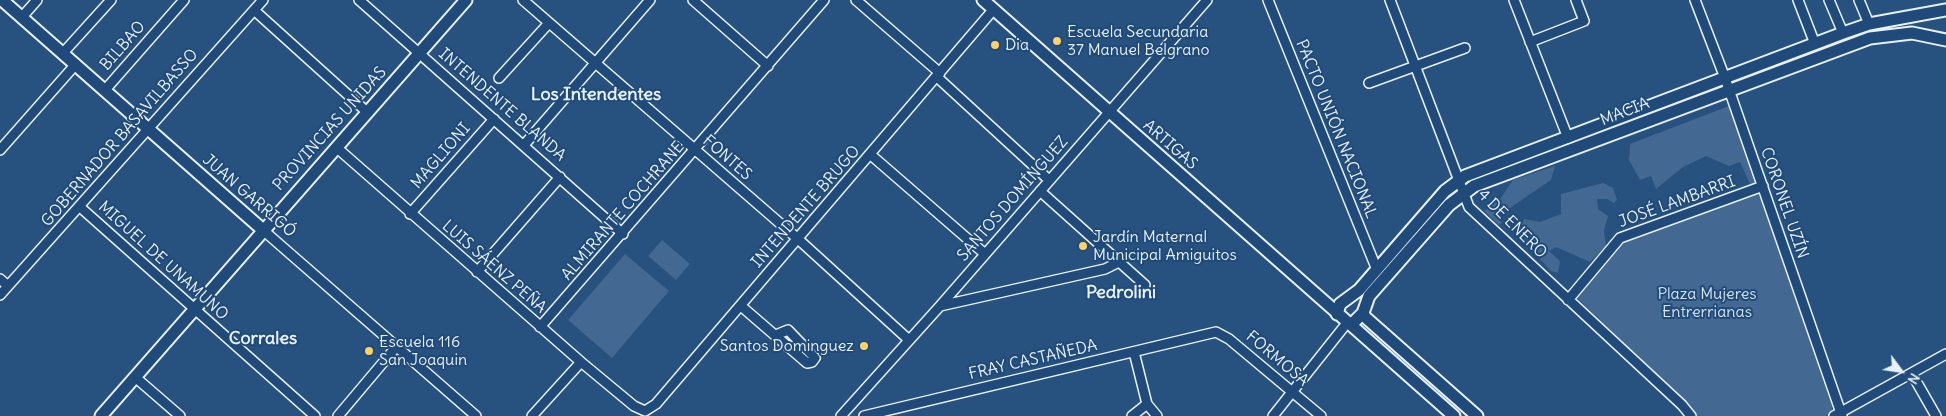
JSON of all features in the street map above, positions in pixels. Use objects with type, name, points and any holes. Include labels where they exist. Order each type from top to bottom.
[{"type":"street","name":"JUAN GARRIGÓ","points":[[2,0],[476,416]]},
{"type":"street","points":[[22,18],[37,0]]},
{"type":"street","points":[[63,53],[111,0]]},
{"type":"street","name":"BILBAO","points":[[105,90],[184,0]]},
{"type":"street","name":"GOBERNADOR BASAVILBASSO","points":[[0,295],[263,0]]},
{"type":"street","name":"INTENDENTE BLANDA","points":[[359,0],[624,234]]},
{"type":"street","name":"PROVINCIAS UNIDAS","points":[[101,416],[466,0]]},
{"type":"street","name":"FONTES","points":[[523,0],[798,239],[909,340]]},
{"type":"street","points":[[524,145],[650,0]]},
{"type":"street","points":[[693,0],[768,66]]},
{"type":"street","name":"ALMIRANTE COCHRANE","points":[[540,327],[624,234],[824,0]]},
{"type":"street","points":[[856,0],[939,75],[1049,180]]},
{"type":"street","name":"SANTOS DOMÍNGUEZ","points":[[841,416],[940,306],[1207,0]]},
{"type":"street","name":"PACTO UNIÓN NACIONAL","points":[[1268,0],[1376,270]]},
{"type":"street","name":"4 DE ENERO","points":[[1390,0],[1462,193],[1469,207],[1682,405],[1691,416]]},
{"type":"street","points":[[1514,0],[1568,138]]},
{"type":"street","points":[[1530,42],[1584,21],[1576,0]]},
{"type":"street","name":"CORONEL UZÍN","points":[[1696,0],[1763,186],[1839,415]]},
{"type":"street","points":[[1798,0],[1815,44]]},
{"type":"street","points":[[1829,0],[1842,33]]},
{"type":"street","points":[[1859,0],[1869,24]]},
{"type":"street","name":"INTENDENTE BRUGO","points":[[634,406],[639,410],[651,409],[939,75],[988,3]]},
{"type":"street","name":"ARTIGAS","points":[[988,3],[1109,113],[1349,324]]},
{"type":"street","points":[[254,10],[367,112]]},
{"type":"street","name":"MACIA","points":[[1337,314],[1340,304],[1359,290],[1445,191],[1458,180],[1842,33],[1869,24],[1946,10]]},
{"type":"street","points":[[499,78],[548,23]]},
{"type":"street","name":"MACIA","points":[[1349,324],[1364,310],[1369,296],[1449,205],[1462,193],[1474,186],[1880,35],[1912,33],[1946,40]]},
{"type":"street","points":[[1369,83],[1465,48]]},
{"type":"street","points":[[0,150],[76,64]]},
{"type":"street","name":"MAGLIONI","points":[[410,214],[494,119]]},
{"type":"street","name":"LUIS SÁENZ PEÑA","points":[[336,148],[540,327],[634,406]]},
{"type":"street","points":[[871,155],[985,254]]},
{"type":"street","points":[[477,272],[560,177]]},
{"type":"street","name":"JOSÉ LAMBARRI","points":[[1568,300],[1620,238],[1763,186]]},
{"type":"street","points":[[1040,191],[1145,285]]},
{"type":"street","name":"MIGUEL DE UNAMUNO","points":[[80,207],[315,416]]},
{"type":"street","points":[[940,306],[1105,270],[1119,262]]},
{"type":"street","points":[[0,278],[8,286]]},
{"type":"street","points":[[1351,295],[1364,310],[1365,317],[1477,416]]},
{"type":"street","points":[[741,306],[776,335]]},
{"type":"street","points":[[1272,416],[1349,324],[1454,416]]},
{"type":"street","name":"FORMOSA","points":[[1210,333],[1216,332],[1229,338],[1321,416]]},
{"type":"street","name":"FRAY CASTAÑEDA","points":[[864,416],[1210,333]]},
{"type":"street","points":[[338,416],[397,346]]},
{"type":"street","points":[[1134,352],[1147,404],[1156,416]]},
{"type":"street","points":[[1839,415],[1946,354]]},
{"type":"street","points":[[532,416],[581,362]]},
{"type":"street","points":[[1912,374],[1936,416]]},
{"type":"street","points":[[135,377],[180,416]]},
{"type":"street","points":[[1132,416],[1147,404]]},
{"type":"green space","points":[[1729,106],[1758,183],[1750,184],[1740,162],[1729,166],[1706,156],[1683,167],[1656,189],[1651,176],[1640,180],[1629,160],[1630,144]]},
{"type":"green space","points":[[1555,166],[1551,180],[1498,216],[1502,223],[1499,225],[1484,211],[1500,199],[1513,180]]},
{"type":"green space","points":[[1603,183],[1613,188],[1617,200],[1614,203],[1607,199],[1597,199],[1598,209],[1608,216],[1604,231],[1606,246],[1590,262],[1556,247],[1549,251],[1560,261],[1558,273],[1551,271],[1516,233],[1524,219],[1540,222],[1561,214],[1561,194]]},
{"type":"green space","name":"Plaza Mujeres Entrerrianas","points":[[1752,194],[1757,194],[1761,198],[1832,406],[1832,411],[1827,416],[1697,416],[1688,404],[1577,298],[1579,292],[1619,243]]},
{"type":"green space","points":[[662,240],[690,264],[676,280],[648,256]]},
{"type":"green space","points":[[625,254],[669,291],[612,358],[568,320]]},
{"type":"place","name":"Escuela Secundaria 37 Manuel Belgrano","points":[[1057,41]]},
{"type":"place","name":"Dia","points":[[995,45]]},
{"type":"place","name":"Jardín Maternal Municipal Amiguitos","points":[[1083,246]]},
{"type":"place","name":"Santos Dominguez","points":[[864,346]]},
{"type":"place","name":"Escuela 116 San Joaquin","points":[[369,351]]},
{"type":"district","name":"Los Intendentes","points":[[596,95]]},
{"type":"district","name":"Pedrolini","points":[[1121,293]]},
{"type":"district","name":"Corrales","points":[[263,339]]}]
